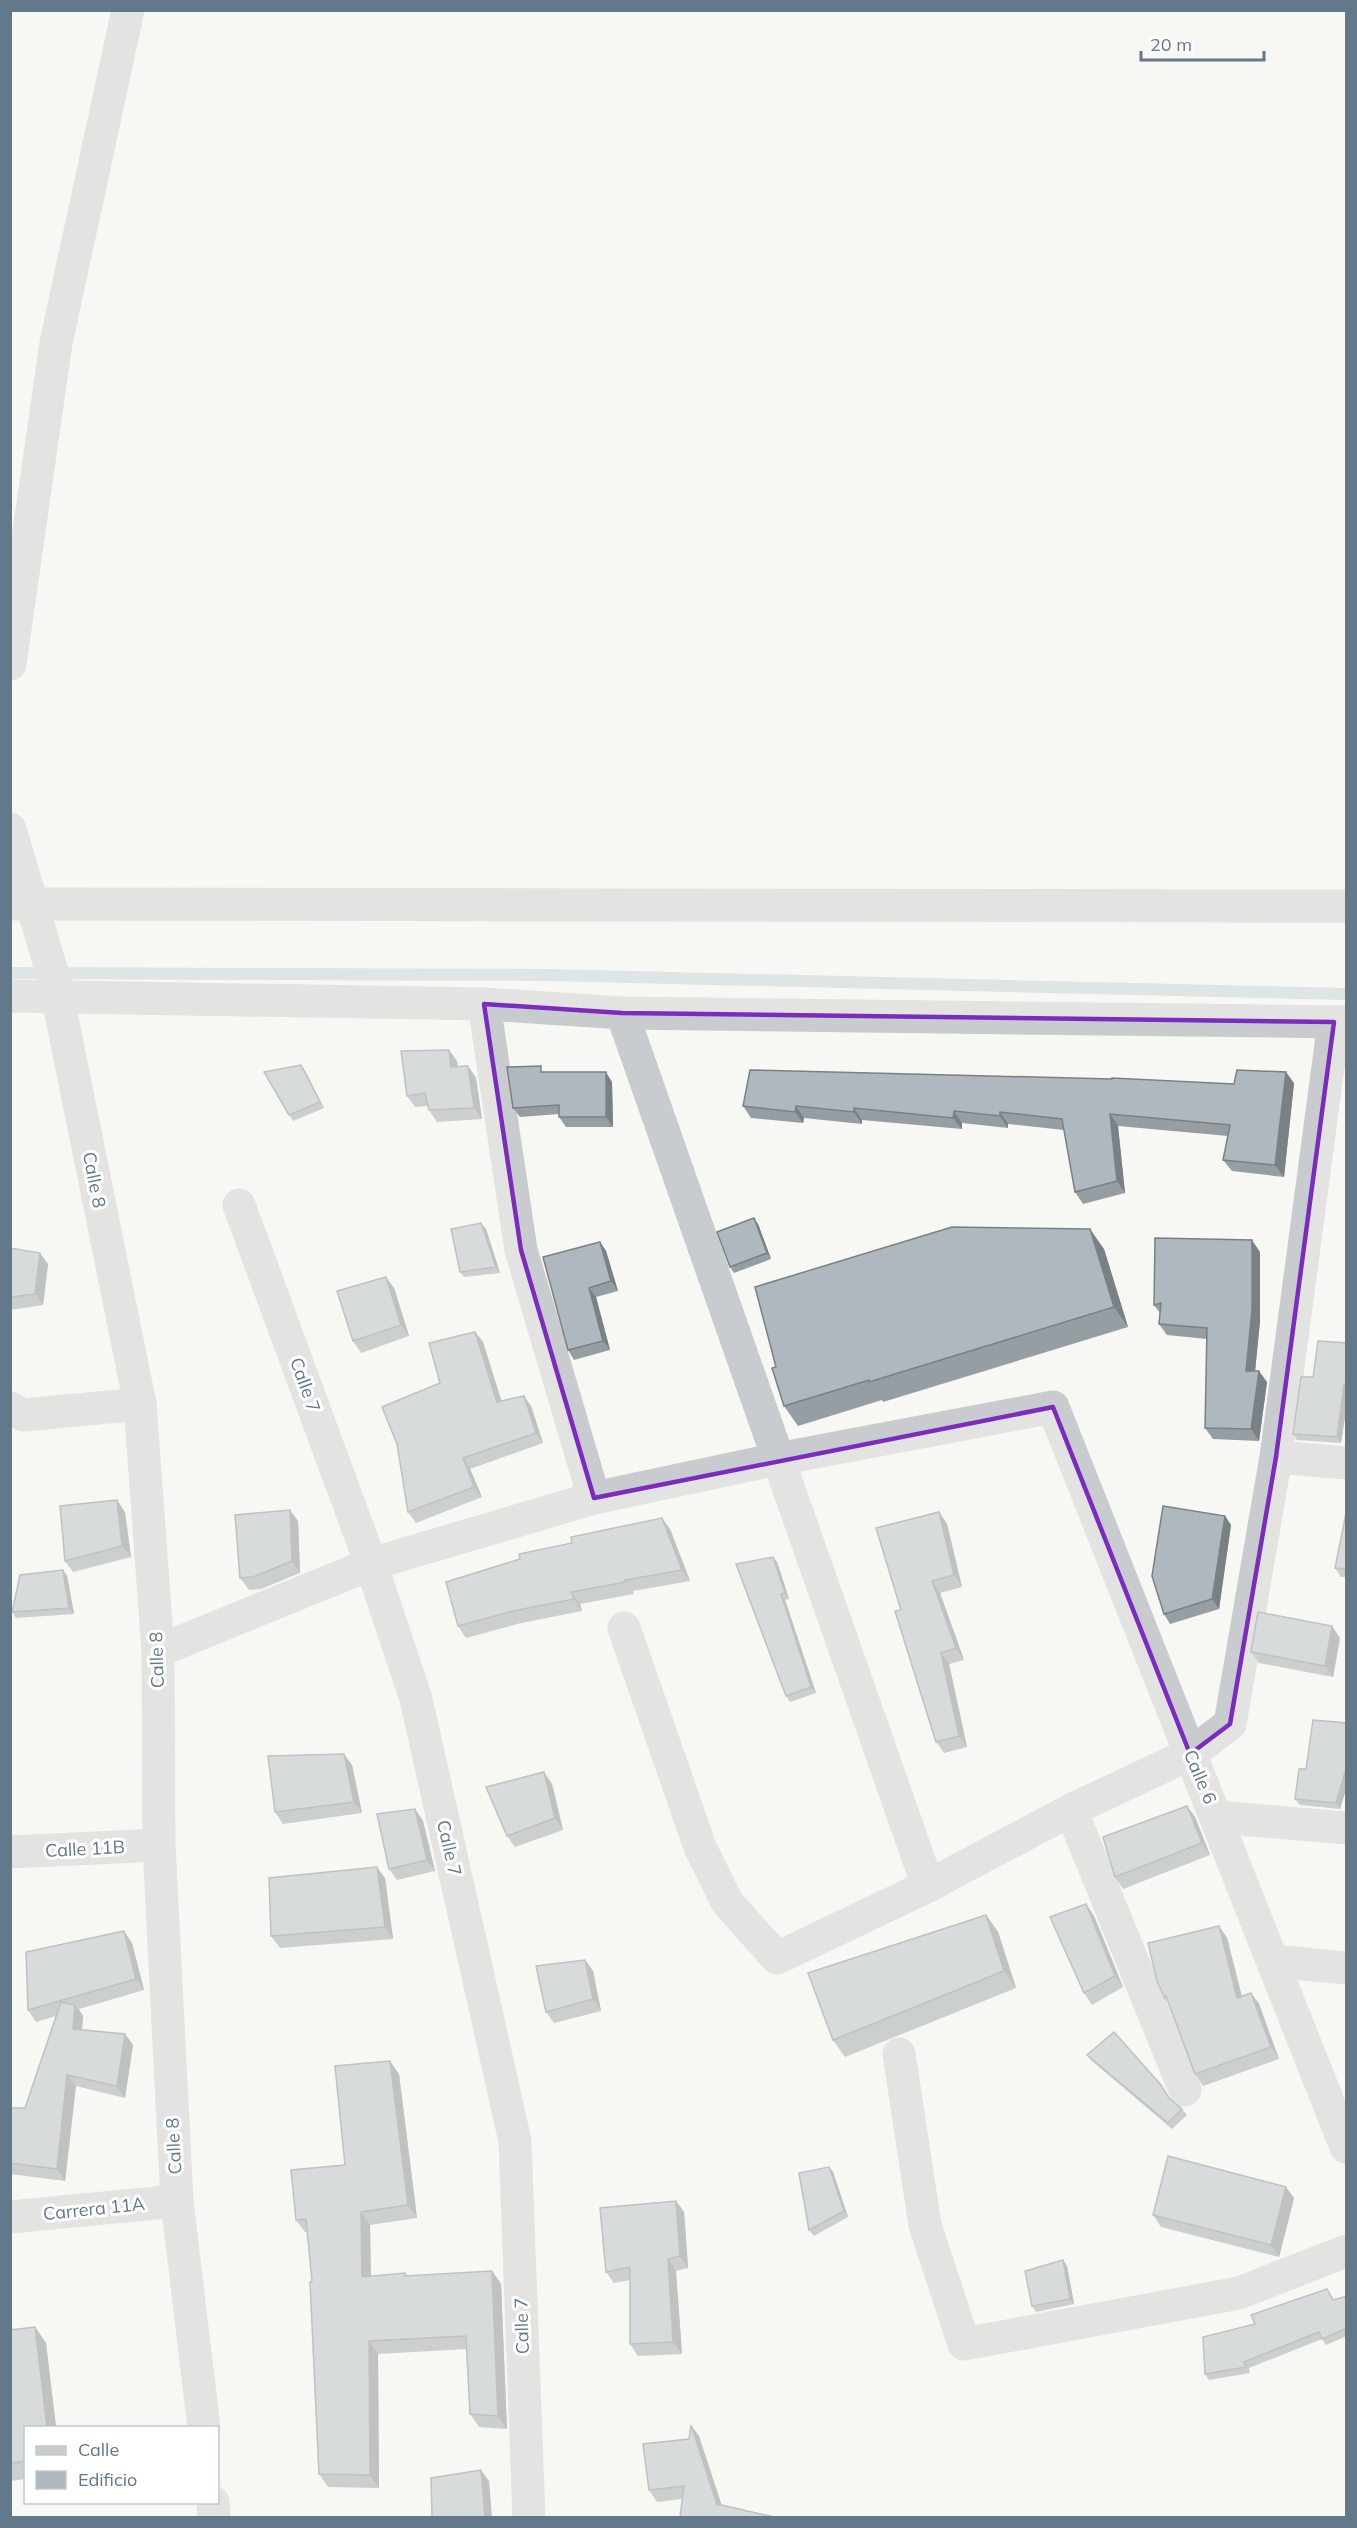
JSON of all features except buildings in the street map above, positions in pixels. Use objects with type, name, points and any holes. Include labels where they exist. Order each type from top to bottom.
[{"type":"street","points":[[10,664],[56,343],[128,10]]},
{"type":"street","name":"Calle 8","points":[[10,829],[26,911],[55,987],[140,1404],[158,1651],[159,1845],[177,2201],[204,2426]]},
{"type":"street","points":[[26,911],[1347,906]]},
{"type":"street","points":[[10,996],[55,987],[103,999],[484,1004],[622,1013],[1340,1022],[1276,1457],[1230,1724],[1190,1754],[1071,1810],[928,1886],[777,1958],[727,1902],[700,1847],[624,1628]]},
{"type":"street","points":[[484,1004],[521,1250],[594,1498]]},
{"type":"street","points":[[622,1013],[928,1886]]},
{"type":"street","name":"Calle 7","points":[[238,1205],[371,1564],[416,1699],[515,2141],[529,2517]]},
{"type":"street","points":[[10,1408],[24,1415],[140,1404]]},
{"type":"street","name":"Calle 6","points":[[778,1459],[1053,1407],[1347,2147]]},
{"type":"street","points":[[1276,1457],[1347,1463]]},
{"type":"street","points":[[158,1651],[371,1564],[594,1498],[778,1459]]},
{"type":"street","points":[[1071,1810],[1185,2090]]},
{"type":"street","points":[[1217,1817],[1347,1828]]},
{"type":"street","name":"Calle 11B","points":[[10,1852],[159,1845]]},
{"type":"street","points":[[1273,1961],[1347,1968]]},
{"type":"street","points":[[899,2054],[926,2225],[964,2344],[1239,2293],[1347,2251]]},
{"type":"street","name":"Carrera 11A","points":[[10,2217],[177,2201]]},
{"type":"highlighted area","points":[[484,1004],[622,1013],[1334,1022],[1276,1457],[1230,1724],[1190,1754],[1053,1407],[594,1498],[521,1250]]},
{"type":"waterway","points":[[10,973],[548,975],[1346,994]]}]
